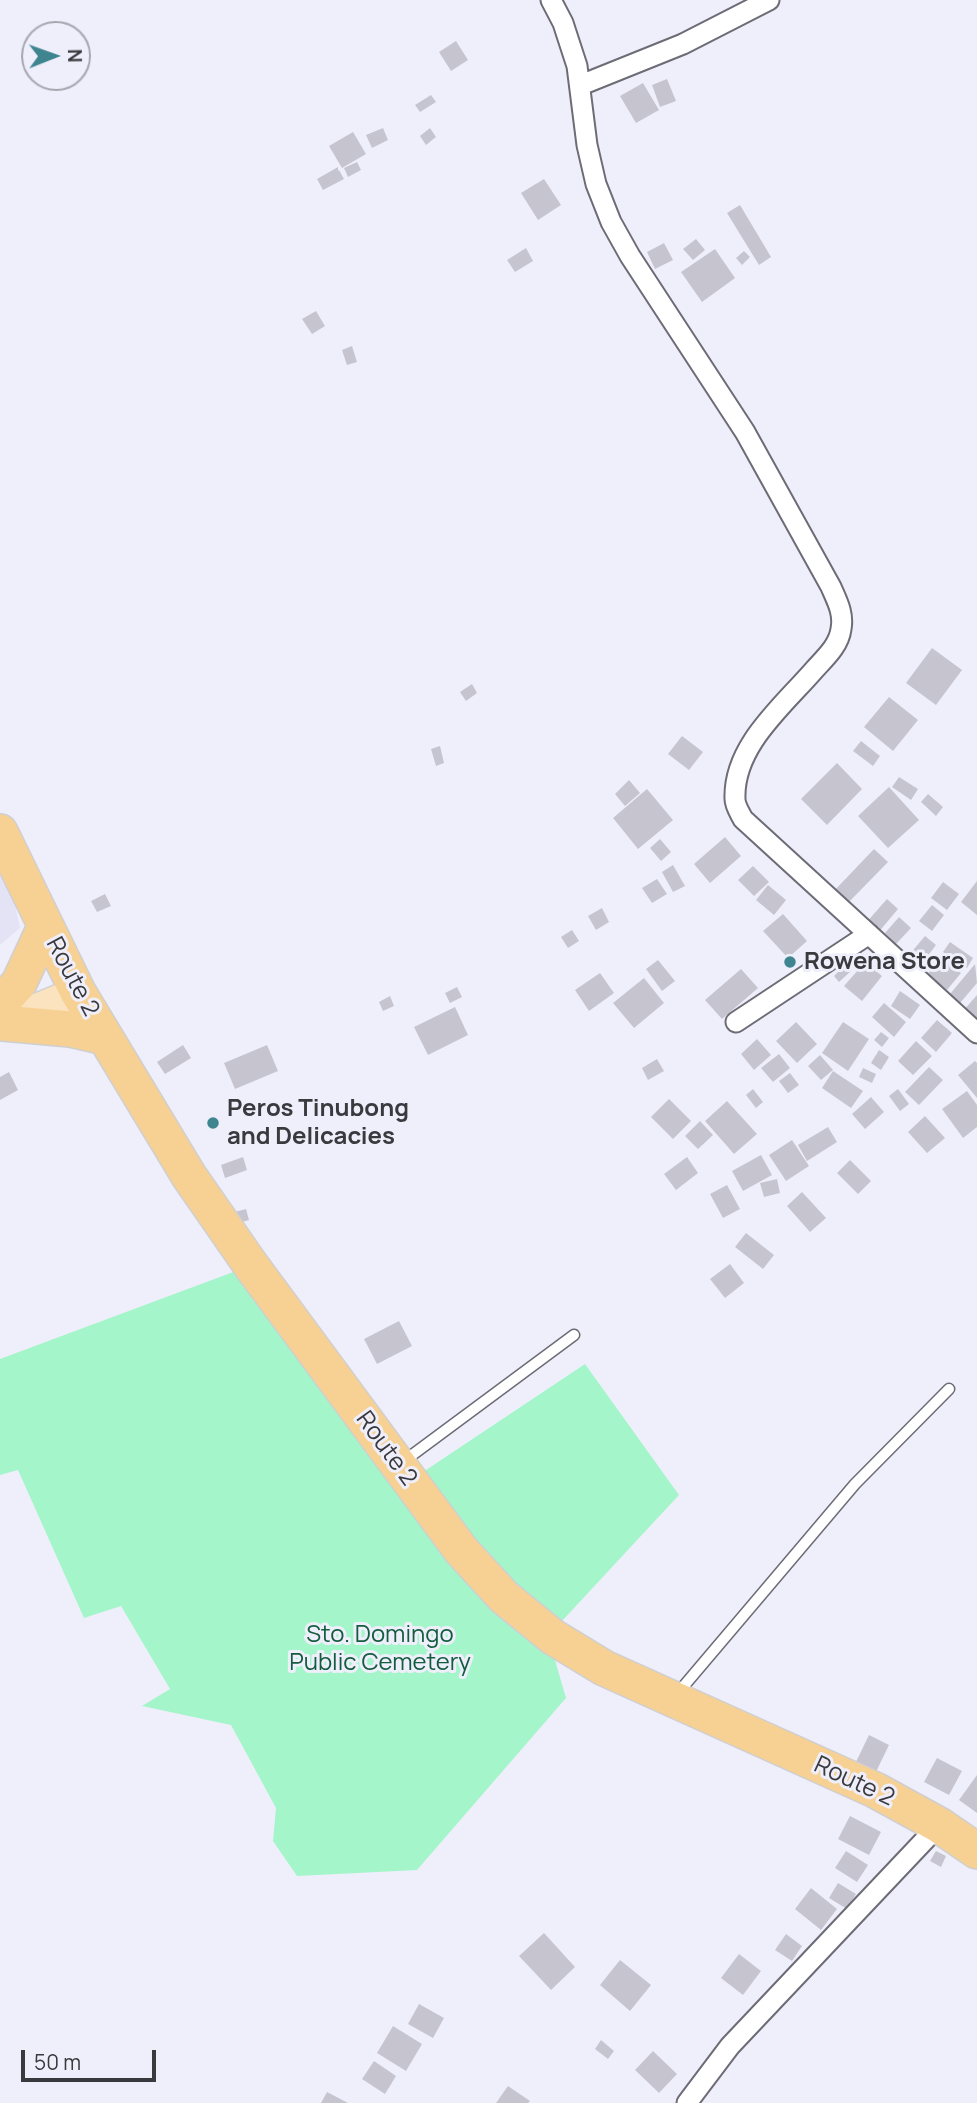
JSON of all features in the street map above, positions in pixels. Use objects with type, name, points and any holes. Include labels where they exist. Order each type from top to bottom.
[{"type":"highway","name":"Route 2","points":[[0,832],[75,986],[189,1176],[461,1550],[505,1597],[553,1637],[604,1668],[876,1790],[977,1850]]},
{"type":"highway","points":[[45,926],[1,1015],[105,1037]]},
{"type":"main road","points":[[1,1015],[75,986]]},
{"type":"street","points":[[551,0],[563,23],[577,66],[587,145],[611,222],[630,256],[745,432],[831,587],[841,611],[841,630],[832,650],[743,756],[735,802],[743,819],[977,1033]]},
{"type":"street","points":[[580,85],[683,44],[769,0]]},
{"type":"street","points":[[736,1022],[869,934]]},
{"type":"street","points":[[688,2103],[730,2046],[939,1825]]},
{"type":"lane","points":[[398,1465],[573,1335]]},
{"type":"lane","points":[[672,1700],[855,1484],[949,1389]]},
{"type":"shaded area","points":[[0,860],[9,877],[20,928],[0,945]]},
{"type":"green space","name":"Sto. Domingo Public Cemetery","points":[[244,1268],[408,1482],[585,1364],[679,1495],[548,1636],[566,1698],[417,1870],[297,1876],[273,1841],[276,1808],[231,1725],[142,1706],[170,1689],[121,1606],[84,1618],[18,1470],[0,1475],[0,1359]]},
{"type":"building","points":[[456,41],[468,60],[451,71],[439,52]]},
{"type":"building","points":[[667,79],[676,101],[660,107],[652,85]]},
{"type":"building","points":[[643,83],[659,110],[636,123],[620,96]]},
{"type":"building","points":[[431,95],[436,102],[420,112],[415,105]]},
{"type":"building","points":[[383,128],[388,140],[372,148],[366,135]]},
{"type":"building","points":[[430,128],[436,137],[426,145],[420,136]]},
{"type":"building","points":[[353,132],[366,154],[342,168],[329,146]]},
{"type":"building","points":[[357,162],[361,170],[348,177],[344,168]]},
{"type":"building","points":[[338,167],[344,179],[323,190],[317,179]]},
{"type":"building","points":[[544,179],[561,205],[538,220],[521,193]]},
{"type":"building","points":[[740,205],[771,257],[759,265],[727,213]]},
{"type":"building","points":[[696,239],[705,250],[693,260],[683,249]]},
{"type":"building","points":[[664,243],[673,260],[655,269],[647,252]]},
{"type":"building","points":[[526,248],[533,261],[515,272],[507,260]]},
{"type":"building","points":[[715,249],[735,278],[702,302],[681,272]]},
{"type":"building","points":[[744,251],[750,257],[742,265],[736,258]]},
{"type":"building","points":[[316,311],[325,326],[312,334],[302,319]]},
{"type":"building","points":[[352,346],[357,362],[347,365],[342,350]]},
{"type":"building","points":[[932,648],[962,670],[936,705],[906,683]]},
{"type":"building","points":[[472,684],[477,693],[466,701],[460,692]]},
{"type":"building","points":[[889,697],[918,720],[893,751],[864,727]]},
{"type":"building","points":[[682,736],[703,752],[689,770],[668,754]]},
{"type":"building","points":[[861,741],[880,756],[873,766],[853,751]]},
{"type":"building","points":[[440,746],[444,763],[436,766],[431,749]]},
{"type":"building","points":[[837,763],[862,789],[827,825],[801,799]]},
{"type":"building","points":[[899,777],[918,789],[911,800],[892,787]]},
{"type":"building","points":[[629,780],[640,793],[625,806],[615,794]]},
{"type":"building","points":[[889,787],[919,820],[888,848],[858,816]]},
{"type":"building","points":[[647,789],[673,820],[638,849],[613,818]]},
{"type":"building","points":[[928,794],[943,807],[936,816],[921,802]]},
{"type":"building","points":[[725,837],[741,856],[710,883],[694,864]]},
{"type":"building","points":[[660,839],[671,852],[661,861],[650,848]]},
{"type":"building","points":[[874,849],[888,862],[845,906],[832,893]]},
{"type":"building","points":[[673,865],[685,886],[673,892],[662,872]]},
{"type":"building","points":[[753,866],[769,882],[754,896],[738,880]]},
{"type":"building","points":[[657,879],[667,894],[652,903],[642,888]]},
{"type":"building","points":[[977,881],[977,915],[961,902]]},
{"type":"building","points":[[943,882],[959,894],[947,910],[931,898]]},
{"type":"building","points":[[768,885],[786,900],[774,915],[756,900]]},
{"type":"building","points":[[105,894],[111,906],[97,912],[91,901]]},
{"type":"building","points":[[887,899],[898,909],[877,934],[865,924]]},
{"type":"building","points":[[932,905],[944,915],[932,931],[919,921]]},
{"type":"building","points":[[602,908],[609,922],[596,930],[588,916]]},
{"type":"building","points":[[783,914],[807,941],[788,958],[763,931]]},
{"type":"building","points":[[899,917],[911,928],[896,944],[885,933]]},
{"type":"building","points":[[572,930],[579,941],[568,948],[561,937]]},
{"type":"building","points":[[925,936],[936,945],[921,965],[909,955]]},
{"type":"building","points":[[950,942],[973,958],[967,968],[943,952]]},
{"type":"building","points":[[940,957],[961,973],[947,990],[927,975]]},
{"type":"building","points":[[658,960],[675,981],[662,991],[646,969]]},
{"type":"building","points":[[865,962],[882,976],[862,1001],[844,986]]},
{"type":"building","points":[[975,964],[977,983],[955,1009],[945,1000]]},
{"type":"building","points":[[845,965],[851,971],[839,982],[834,976]]},
{"type":"building","points":[[741,969],[758,988],[722,1019],[705,1000]]},
{"type":"building","points":[[600,973],[614,993],[589,1011],[575,990]]},
{"type":"building","points":[[644,978],[664,1003],[634,1028],[613,1003]]},
{"type":"building","points":[[457,987],[462,997],[450,1003],[445,993]]},
{"type":"building","points":[[900,991],[920,1005],[910,1019],[891,1006]]},
{"type":"building","points":[[977,995],[977,1024],[963,1011]]},
{"type":"building","points":[[390,996],[394,1006],[383,1011],[379,1002]]},
{"type":"building","points":[[884,1003],[906,1022],[894,1037],[872,1017]]},
{"type":"building","points":[[455,1007],[468,1035],[428,1055],[414,1027]]},
{"type":"building","points":[[937,1020],[952,1033],[936,1052],[921,1038]]},
{"type":"building","points":[[796,1022],[817,1044],[797,1063],[776,1041]]},
{"type":"building","points":[[843,1022],[869,1039],[848,1071],[822,1053]]},
{"type":"building","points":[[881,1032],[889,1038],[882,1047],[874,1040]]},
{"type":"building","points":[[757,1039],[771,1055],[754,1070],[741,1054]]},
{"type":"building","points":[[916,1041],[932,1056],[913,1075],[898,1061]]},
{"type":"building","points":[[183,1045],[191,1058],[165,1074],[157,1062]]},
{"type":"building","points":[[267,1045],[278,1071],[235,1089],[224,1063]]},
{"type":"building","points":[[879,1050],[889,1057],[881,1070],[871,1063]]},
{"type":"building","points":[[779,1054],[790,1068],[773,1082],[761,1068]]},
{"type":"building","points":[[820,1055],[833,1070],[821,1080],[808,1066]]},
{"type":"building","points":[[657,1059],[664,1071],[648,1080],[642,1068]]},
{"type":"building","points":[[975,1061],[977,1063],[977,1098],[958,1075]]},
{"type":"building","points":[[929,1067],[943,1080],[919,1105],[905,1092]]},
{"type":"building","points":[[863,1068],[876,1074],[872,1083],[859,1077]]},
{"type":"building","points":[[833,1071],[863,1091],[851,1108],[822,1088]]},
{"type":"building","points":[[9,1072],[18,1090],[0,1100],[0,1077]]},
{"type":"building","points":[[790,1073],[799,1085],[788,1093],[779,1081]]},
{"type":"building","points":[[753,1089],[763,1102],[756,1108],[746,1095]]},
{"type":"building","points":[[898,1089],[909,1104],[900,1111],[889,1096]]},
{"type":"building","points":[[967,1091],[977,1105],[977,1127],[963,1138],[942,1109]]},
{"type":"building","points":[[871,1097],[884,1112],[865,1129],[852,1114]]},
{"type":"building","points":[[669,1099],[691,1121],[673,1139],[651,1117]]},
{"type":"building","points":[[727,1101],[757,1134],[734,1154],[705,1121]]},
{"type":"building","points":[[925,1116],[945,1138],[927,1153],[908,1132]]},
{"type":"building","points":[[700,1121],[713,1135],[698,1149],[685,1136]]},
{"type":"building","points":[[828,1127],[837,1142],[807,1161],[798,1145]]},
{"type":"building","points":[[792,1140],[809,1166],[786,1181],[769,1155]]},
{"type":"building","points":[[761,1155],[772,1175],[743,1191],[732,1171]]},
{"type":"building","points":[[243,1157],[247,1170],[225,1178],[221,1165]]},
{"type":"building","points":[[687,1157],[698,1173],[676,1190],[664,1174]]},
{"type":"building","points":[[850,1160],[871,1181],[858,1194],[837,1173]]},
{"type":"building","points":[[777,1179],[780,1193],[764,1197],[760,1183]]},
{"type":"building","points":[[727,1185],[740,1209],[723,1218],[710,1194]]},
{"type":"building","points":[[802,1192],[826,1218],[810,1232],[787,1206]]},
{"type":"building","points":[[246,1209],[249,1220],[235,1224],[231,1213]]},
{"type":"building","points":[[746,1233],[774,1255],[763,1269],[735,1247]]},
{"type":"building","points":[[730,1264],[744,1283],[725,1298],[710,1279]]},
{"type":"building","points":[[399,1321],[412,1346],[377,1364],[364,1339]]},
{"type":"building","points":[[869,1735],[889,1745],[873,1778],[853,1768]]},
{"type":"building","points":[[937,1758],[962,1771],[949,1795],[924,1782]]},
{"type":"building","points":[[977,1775],[977,1813],[959,1800]]},
{"type":"building","points":[[850,1816],[881,1832],[869,1855],[838,1839]]},
{"type":"building","points":[[846,1851],[868,1865],[857,1882],[835,1868]]},
{"type":"building","points":[[936,1851],[946,1856],[941,1867],[930,1861]]},
{"type":"building","points":[[838,1883],[856,1894],[847,1909],[829,1898]]},
{"type":"building","points":[[811,1888],[837,1909],[821,1930],[795,1909]]},
{"type":"building","points":[[544,1933],[575,1967],[551,1990],[519,1956]]},
{"type":"building","points":[[786,1934],[802,1946],[792,1961],[775,1950]]},
{"type":"building","points":[[739,1954],[761,1971],[743,1995],[721,1978]]},
{"type":"building","points":[[620,1960],[651,1985],[630,2011],[600,1985]]},
{"type":"building","points":[[419,2004],[444,2018],[433,2038],[408,2024]]},
{"type":"building","points":[[393,2026],[422,2044],[406,2071],[377,2053]]},
{"type":"building","points":[[601,2040],[614,2051],[608,2059],[595,2049]]},
{"type":"building","points":[[653,2051],[677,2074],[659,2093],[635,2070]]},
{"type":"building","points":[[374,2061],[396,2076],[385,2094],[362,2079]]},
{"type":"building","points":[[508,2086],[530,2101],[496,2103]]},
{"type":"building","points":[[327,2092],[348,2103],[321,2103]]},
{"type":"place","name":"Rowena Store","points":[[790,962]]},
{"type":"place","name":"Peros Tinubong and Delicacies","points":[[213,1123]]}]
